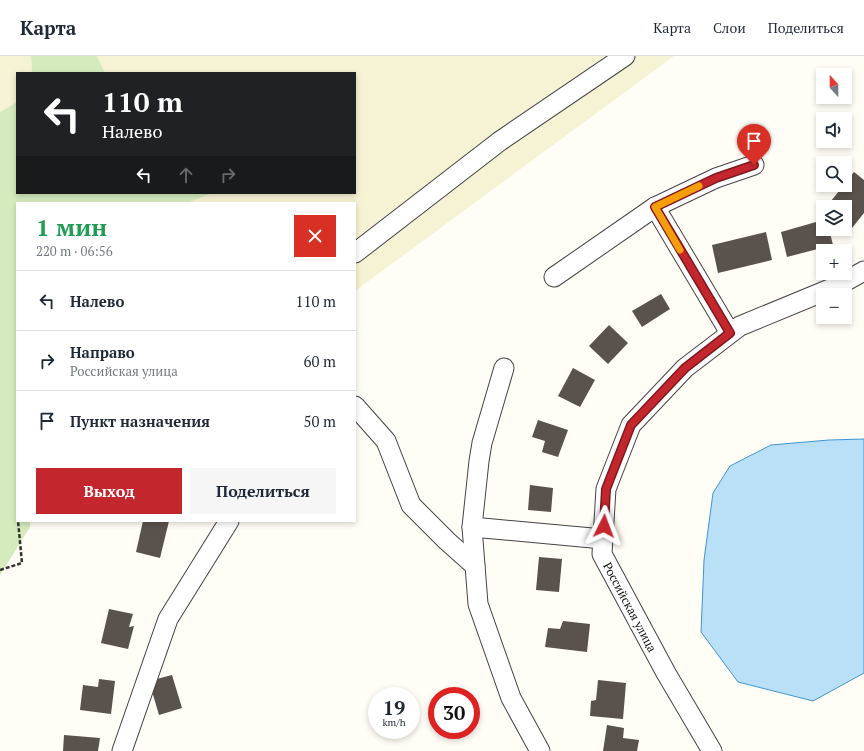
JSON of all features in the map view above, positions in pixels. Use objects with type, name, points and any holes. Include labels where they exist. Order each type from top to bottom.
[{"type":"street","points":[[356,252],[500,141],[625,56]]},
{"type":"street","points":[[554,277],[655,207],[716,178],[754,165]]},
{"type":"street","points":[[655,207],[730,333]]},
{"type":"street","name":"Российская улица","points":[[712,751],[666,673],[602,554],[606,489],[631,425],[685,368],[740,326],[837,286],[864,271]]},
{"type":"street","points":[[504,368],[482,443],[472,527],[478,604],[509,691],[540,751]]},
{"type":"street","points":[[356,407],[386,442],[411,505],[447,541],[475,566]]},
{"type":"street","points":[[122,751],[168,619],[228,522]]},
{"type":"street","points":[[472,527],[603,539]]},
{"type":"path","points":[[0,570],[22,563],[18,522]]},
{"type":"shaded area","points":[[0,56],[31,56],[32,72],[16,72],[16,103],[0,112]]},
{"type":"shaded area","points":[[97,56],[674,56],[356,290],[356,202],[190,202],[210,194],[356,194],[356,72],[105,72]]},
{"type":"green space","points":[[31,56],[97,56],[105,72],[32,72]]},
{"type":"green space","points":[[16,103],[16,194],[210,194],[190,202],[16,202],[16,522],[30,522],[30,527],[0,575],[0,112]]},
{"type":"water","points":[[864,439],[864,673],[813,701],[738,682],[701,632],[704,560],[713,493],[730,466],[771,445],[829,440]]},
{"type":"building","points":[[854,172],[864,180],[864,213],[852,228],[852,200],[832,200],[838,192],[852,192],[852,174]]},
{"type":"building","points":[[816,222],[816,236],[831,236],[833,244],[816,244],[816,249],[787,257],[781,232]]},
{"type":"building","points":[[766,232],[772,260],[718,273],[712,245]]},
{"type":"building","points":[[661,294],[670,309],[642,327],[632,311]]},
{"type":"building","points":[[609,325],[628,343],[608,364],[589,346]]},
{"type":"building","points":[[573,368],[595,380],[580,407],[558,396]]},
{"type":"building","points":[[538,420],[568,430],[558,457],[542,452],[545,441],[532,437]]},
{"type":"building","points":[[530,485],[553,488],[551,512],[528,510]]},
{"type":"building","points":[[143,522],[169,522],[160,558],[136,552]]},
{"type":"building","points":[[539,557],[562,559],[559,592],[536,590]]},
{"type":"building","points":[[109,609],[133,614],[129,627],[134,626],[128,649],[101,643]]},
{"type":"building","points":[[563,621],[590,624],[587,652],[545,647],[548,628],[560,629]]},
{"type":"building","points":[[172,675],[182,708],[159,715],[149,681]]},
{"type":"building","points":[[99,679],[115,681],[111,714],[80,710],[83,685],[98,687]]},
{"type":"building","points":[[598,680],[626,683],[623,719],[590,716],[591,701],[596,700]]},
{"type":"building","points":[[607,725],[624,728],[623,738],[639,740],[637,751],[603,751]]},
{"type":"building","points":[[64,735],[100,738],[98,751],[63,751]]},
{"type":"slow traffic","points":[[680,250],[655,207],[699,186]]},
{"type":"route","points":[[604,526],[606,489],[631,425],[685,368],[730,333],[655,207],[716,178],[754,165]]}]
